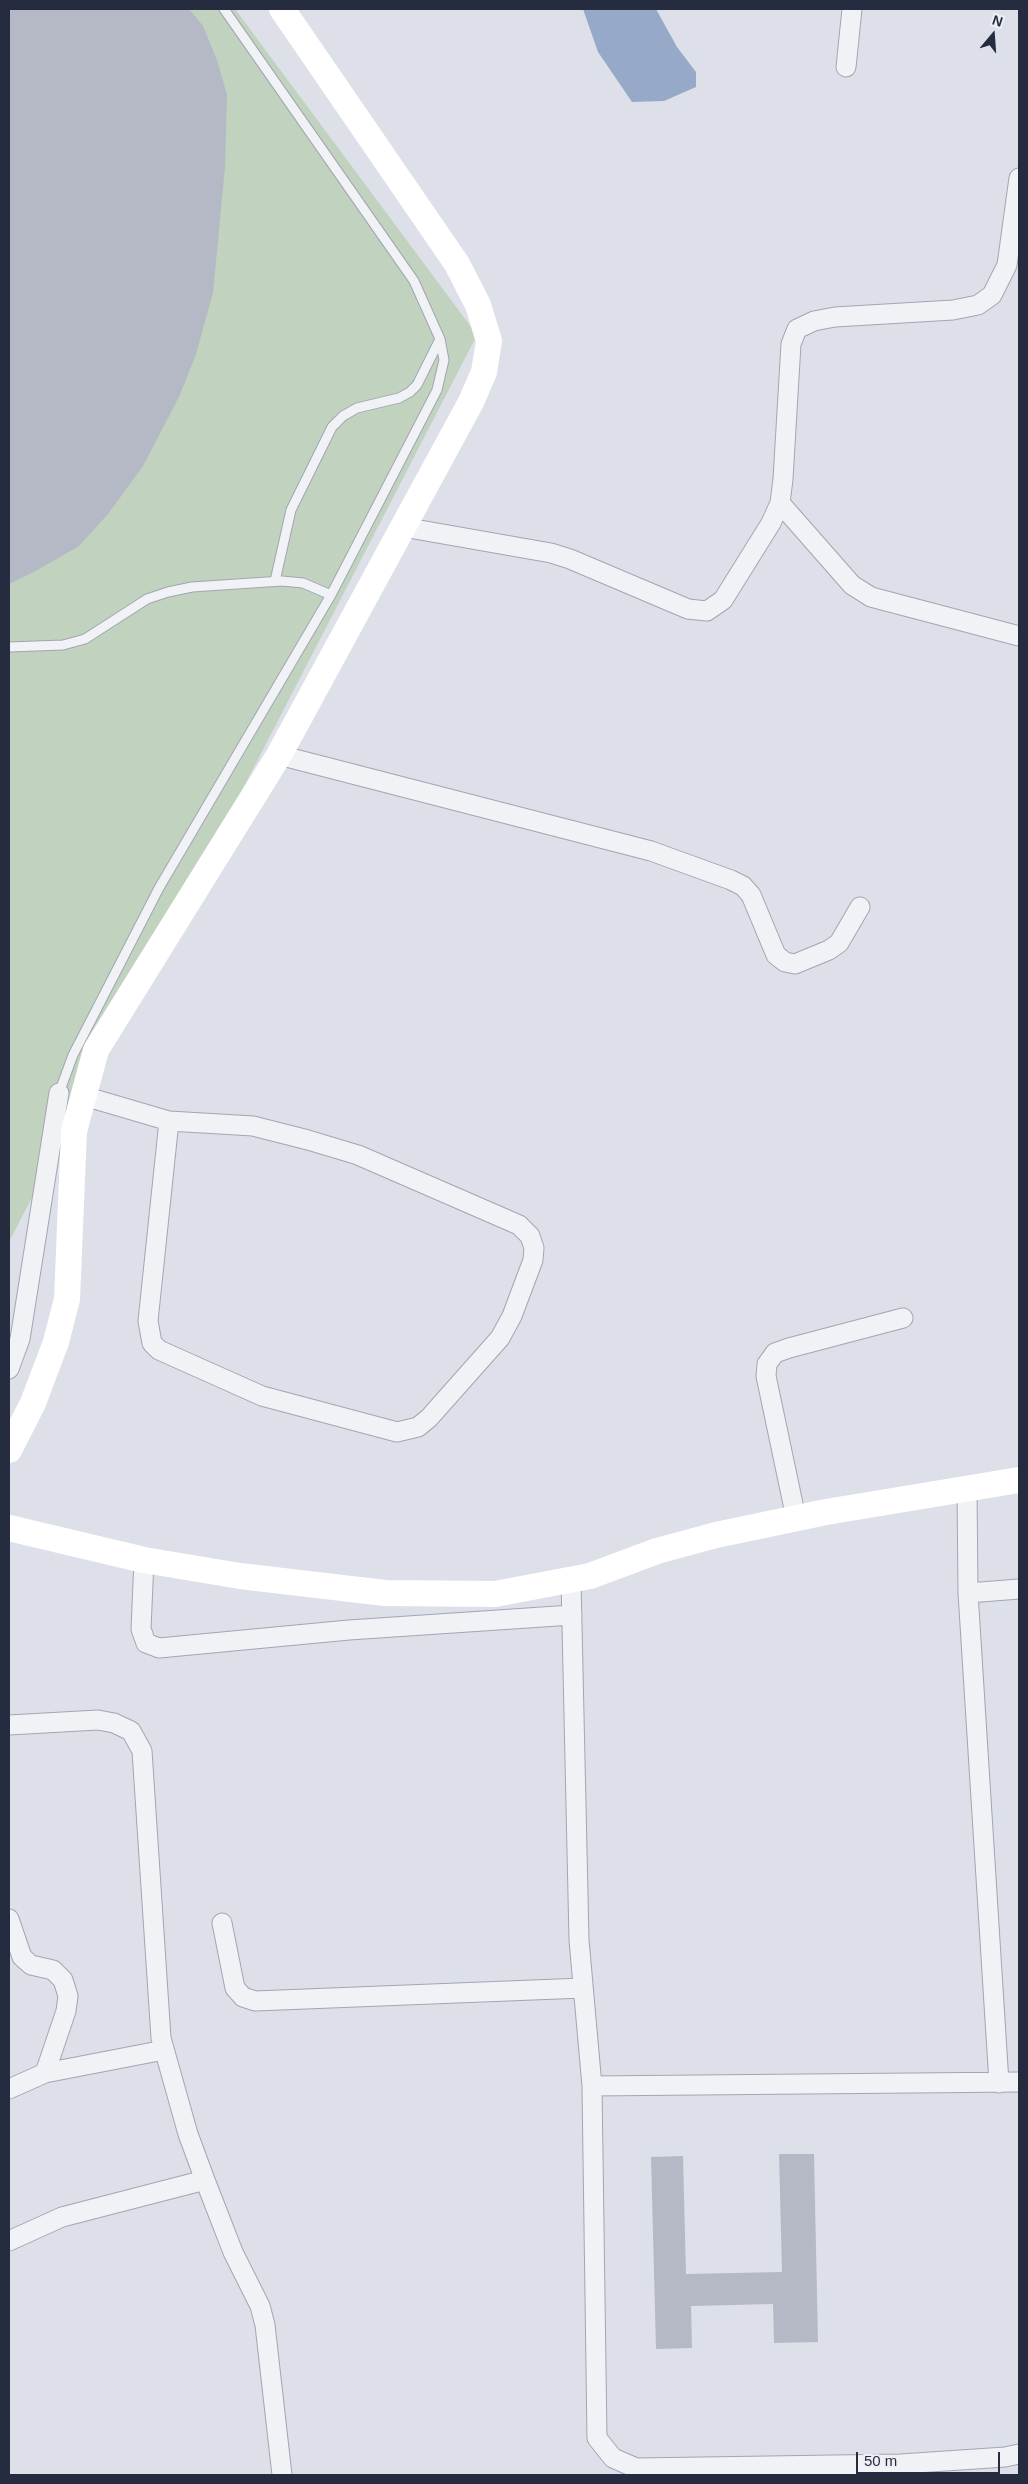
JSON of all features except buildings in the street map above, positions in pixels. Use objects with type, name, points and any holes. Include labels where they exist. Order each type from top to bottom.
[{"type":"street","points":[[9,1369],[20,1339],[71,1095],[96,1050],[279,755],[471,402],[484,372],[489,342],[478,304],[457,264],[282,9]]},
{"type":"street","points":[[846,67],[852,9]]},
{"type":"street","points":[[403,527],[551,553],[570,559],[688,610],[706,611],[723,600],[771,523],[780,504],[790,344],[797,329],[814,321],[835,317],[952,310],[978,305],[992,295],[1013,267],[1019,178]]},
{"type":"street","points":[[780,504],[852,585],[871,598],[1019,636]]},
{"type":"street","points":[[279,755],[651,851],[731,880],[743,886],[751,895],[776,955],[785,962],[795,964],[829,950],[839,942],[860,906]]},
{"type":"street","points":[[71,1095],[169,1121],[253,1126],[308,1140],[358,1155],[520,1225],[530,1236],[534,1248],[534,1260],[512,1316],[500,1338],[430,1418],[418,1427],[397,1432],[262,1396],[160,1350],[152,1343],[148,1321],[169,1121]]},
{"type":"street","points":[[9,1450],[33,1403],[56,1342],[67,1299],[74,1131],[71,1095]]},
{"type":"street","points":[[796,1518],[766,1376],[766,1364],[775,1354],[790,1348],[903,1318]]},
{"type":"street","points":[[9,1528],[144,1560],[240,1576],[385,1592],[495,1594],[590,1576],[657,1551],[716,1535],[796,1518],[1019,1480]]},
{"type":"street","points":[[967,1488],[968,1593],[999,2083]]},
{"type":"street","points":[[144,1560],[141,1629],[146,1643],[159,1648],[349,1630],[572,1615]]},
{"type":"street","points":[[571,1580],[579,1940],[592,2086],[597,2438],[613,2458],[636,2468],[901,2464],[1019,2454]]},
{"type":"street","points":[[968,1593],[1019,1589]]},
{"type":"street","points":[[9,1725],[98,1720],[114,1723],[131,1731],[142,1751],[161,2038],[188,2134],[233,2252],[260,2306],[265,2325],[282,2475]]},
{"type":"street","points":[[9,1919],[22,1957],[32,1965],[53,1970],[63,1980],[68,1996],[45,2073]]},
{"type":"street","points":[[222,1923],[235,1988],[243,1997],[255,2001],[583,1988]]},
{"type":"street","points":[[9,2089],[45,2073],[164,2050]]},
{"type":"street","points":[[592,2086],[1019,2082]]},
{"type":"street","points":[[9,2241],[62,2217],[205,2180]]},
{"type":"lane","points":[[71,1095],[73,1055],[159,888],[331,595],[437,390],[444,360],[440,339],[414,281],[224,9]]},
{"type":"lane","points":[[275,581],[291,510],[332,427],[343,416],[357,408],[398,398],[410,392],[417,385],[440,339]]},
{"type":"lane","points":[[9,647],[63,645],[85,639],[147,600],[168,592],[192,587],[275,581],[303,584],[331,595]]},
{"type":"green space","points":[[9,9],[235,9],[477,335],[9,1242]]},
{"type":"water","points":[[583,9],[656,9],[677,47],[696,72],[696,87],[664,101],[632,102],[598,52]]}]
